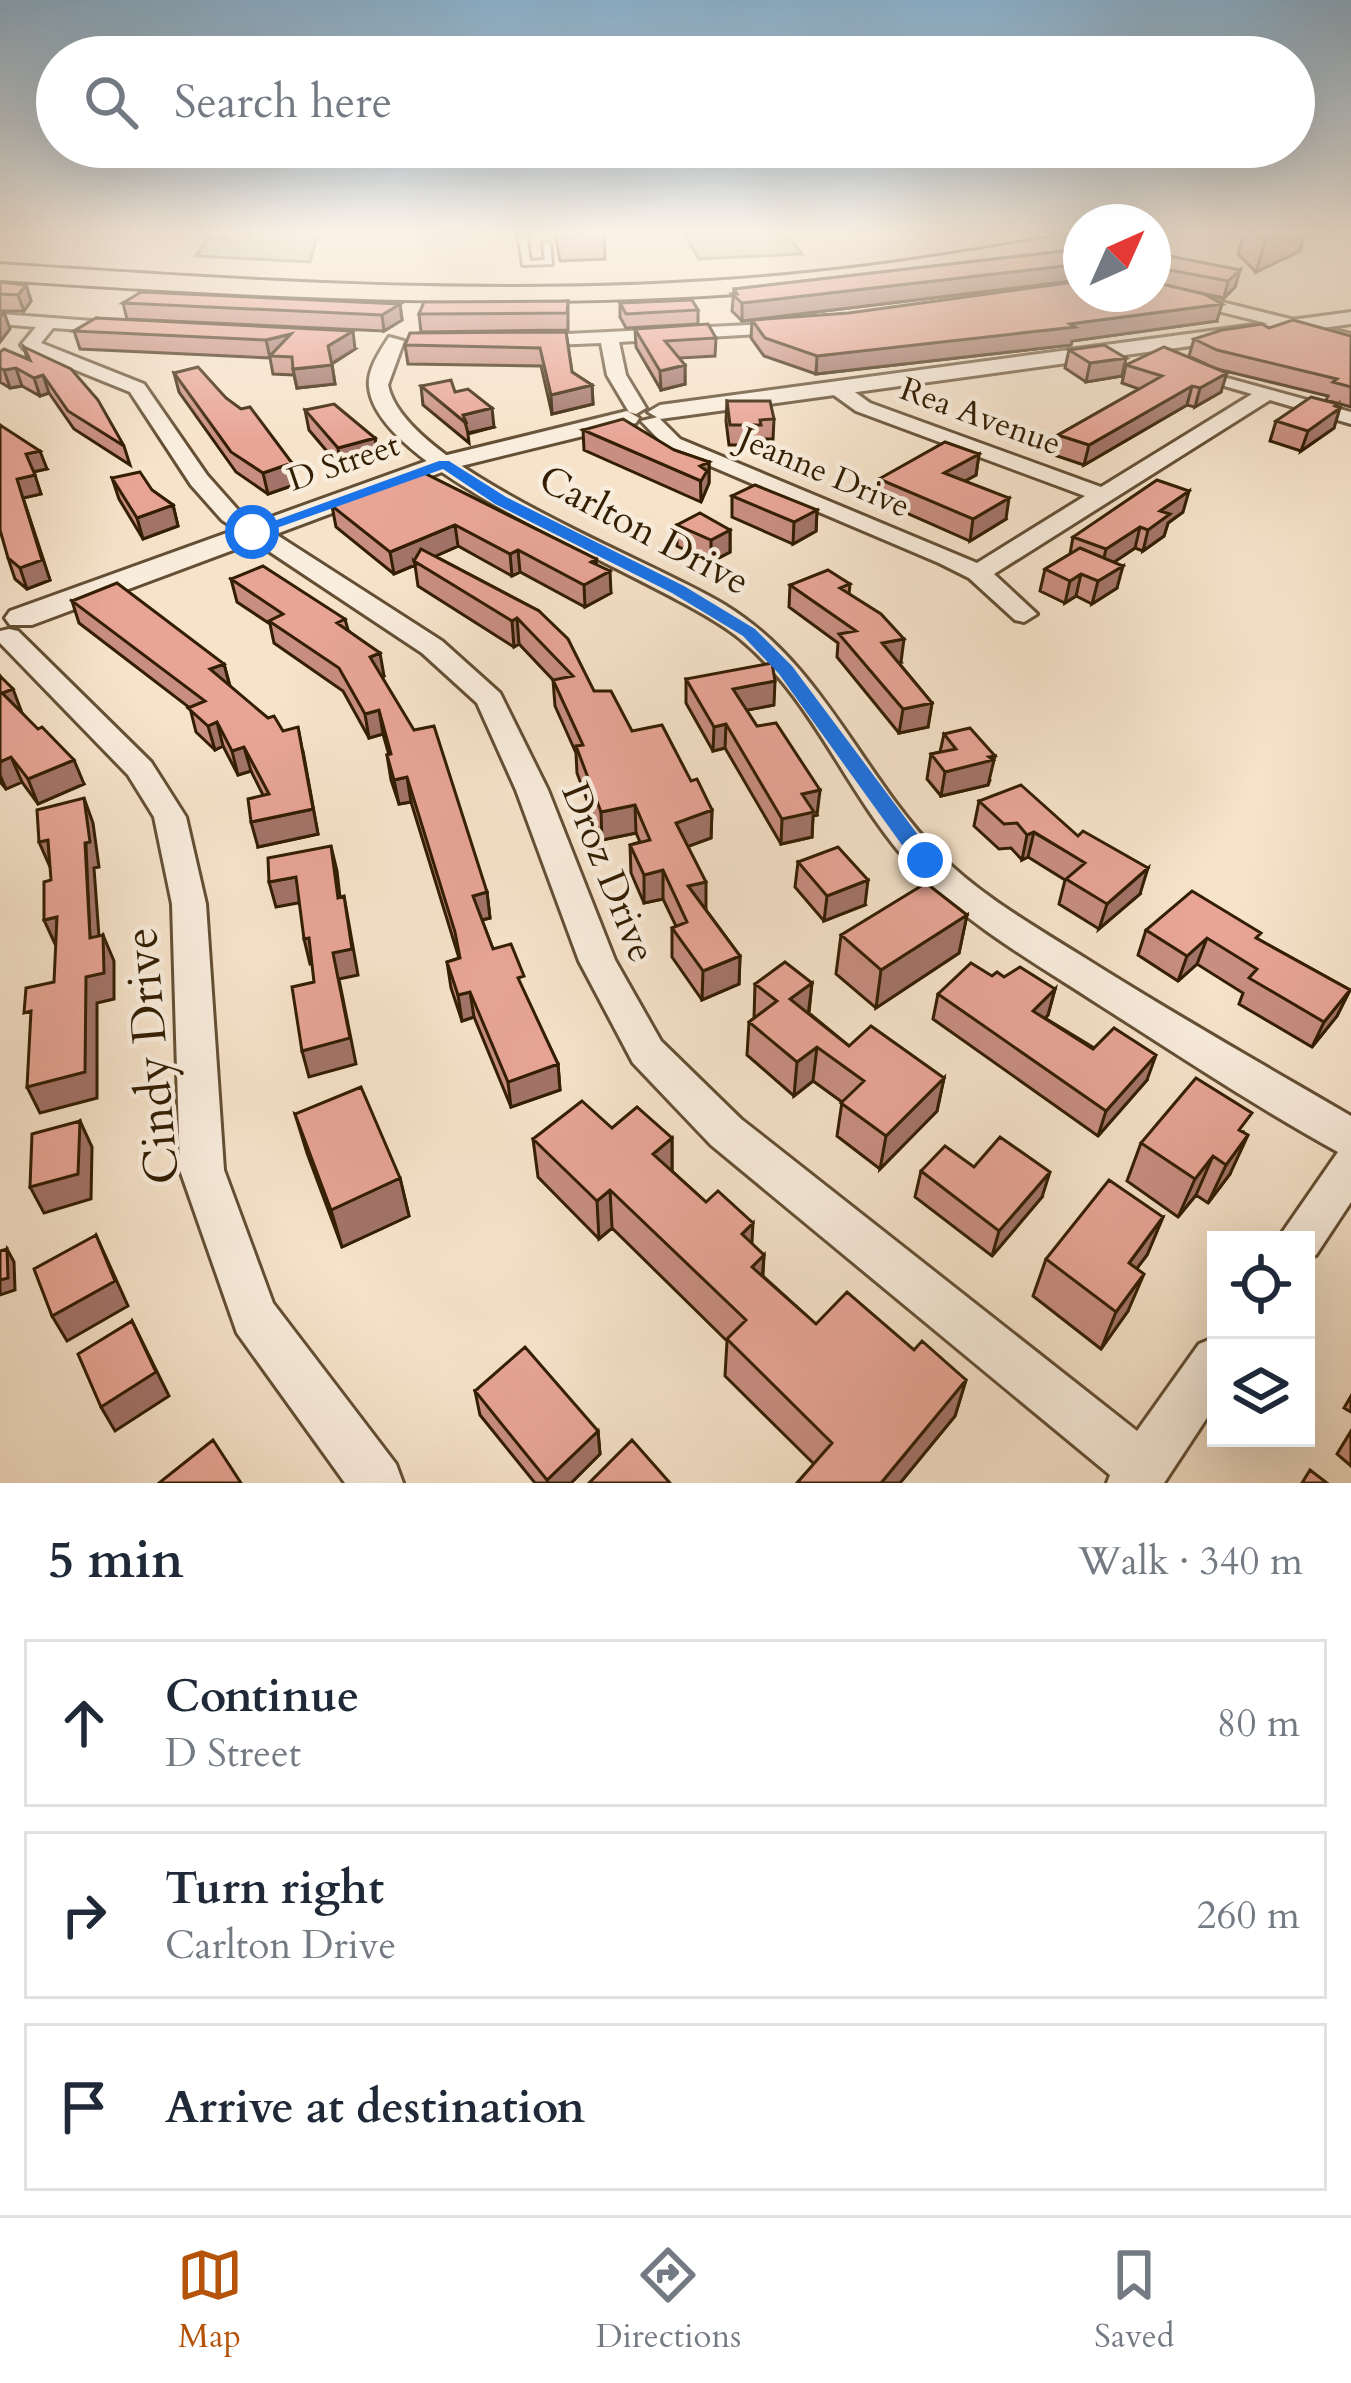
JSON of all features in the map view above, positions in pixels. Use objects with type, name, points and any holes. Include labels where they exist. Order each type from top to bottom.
[{"type":"street","points":[[1204,302],[1351,338]]},
{"type":"street","name":"D Street","points":[[8,627],[444,464],[644,415],[1351,318]]},
{"type":"street","points":[[0,319],[150,330]]},
{"type":"street","name":"Droz Drive","points":[[48,322],[30,345],[118,376],[137,388],[199,480],[252,532],[432,647],[490,699],[532,790],[597,961],[647,1052],[726,1132],[1137,1475]]},
{"type":"street","points":[[498,341],[806,326]]},
{"type":"street","points":[[610,338],[615,376],[644,415]]},
{"type":"street","name":"Carlton Drive","points":[[394,341],[379,370],[379,396],[402,428],[444,464],[501,500],[678,589],[749,632],[785,670],[925,860],[956,887],[1096,984],[1351,1138]]},
{"type":"street","points":[[1145,346],[1182,367],[1351,418]]},
{"type":"street","name":"Rea Avenue","points":[[838,389],[863,407],[1105,496]]},
{"type":"street","points":[[978,573],[1266,394]]},
{"type":"street","name":"Jeanne Drive","points":[[644,415],[673,443],[978,573],[1024,614]]},
{"type":"street","name":"Cindy Drive","points":[[8,627],[140,769],[170,818],[189,904],[202,1170],[254,1316],[377,1483]]},
{"type":"street","points":[[1306,1231],[1351,1166]]},
{"type":"street","points":[[1137,1475],[1207,1374]]},
{"type":"building","points":[[361,302],[400,304],[382,315],[123,303]]},
{"type":"building","points":[[424,302],[568,302],[567,313],[419,314]]},
{"type":"building","points":[[693,302],[698,310],[626,314],[620,303]]},
{"type":"building","points":[[927,302],[1063,302],[1063,312],[1161,312],[1070,324],[1075,327],[817,356],[765,338],[752,320]]},
{"type":"building","points":[[1171,302],[1222,304],[1171,311]]},
{"type":"building","points":[[96,318],[353,331],[328,346],[332,365],[293,369],[292,357],[270,356],[291,334],[266,340],[74,331]]},
{"type":"building","points":[[1293,320],[1351,336],[1351,387],[1333,382],[1337,379],[1217,350],[1194,339],[1222,330],[1262,324],[1269,328]]},
{"type":"building","points":[[708,324],[716,338],[665,341],[685,365],[660,371],[635,329]]},
{"type":"building","points":[[566,332],[572,372],[592,385],[551,395],[540,348],[405,345],[410,333]]},
{"type":"building","points":[[1104,345],[1126,358],[1090,363],[1069,350]]},
{"type":"building","points":[[24,347],[71,369],[98,400],[124,446],[68,411],[43,375],[34,378],[16,368],[0,368],[4,349],[30,360]]},
{"type":"building","points":[[1164,347],[1227,373],[1200,388],[1192,386],[1089,445],[1058,435],[1162,376],[1126,365]]},
{"type":"building","points":[[198,367],[226,398],[241,409],[250,407],[292,463],[263,473],[231,452],[174,373]]},
{"type":"building","points":[[451,380],[455,392],[468,389],[492,408],[463,415],[467,424],[421,386]]},
{"type":"building","points":[[1311,397],[1340,408],[1308,431],[1276,421]]},
{"type":"building","points":[[727,401],[770,401],[774,419],[760,420],[761,425],[730,425]]},
{"type":"building","points":[[334,404],[375,438],[338,448],[305,410]]},
{"type":"building","points":[[623,419],[674,450],[709,462],[700,466],[707,471],[701,481],[583,430]]},
{"type":"building","points":[[0,425],[40,451],[26,454],[35,475],[17,479],[42,560],[20,568],[8,558],[0,530]]},
{"type":"building","points":[[945,442],[979,454],[944,473],[1009,498],[973,519],[879,479]]},
{"type":"building","points":[[420,471],[596,559],[591,562],[610,571],[584,585],[518,550],[510,554],[455,525],[390,552],[332,506]]},
{"type":"building","points":[[140,472],[152,490],[173,505],[137,518],[112,478]]},
{"type":"building","points":[[1157,480],[1189,491],[1160,511],[1170,514],[1148,530],[1140,527],[1106,549],[1073,537]]},
{"type":"building","points":[[755,485],[817,510],[794,522],[732,496]]},
{"type":"building","points":[[700,513],[730,530],[711,540],[677,525]]},
{"type":"building","points":[[1080,548],[1123,566],[1098,581],[1081,574],[1070,581],[1045,569]]},
{"type":"building","points":[[421,549],[539,611],[568,639],[594,691],[611,691],[632,731],[662,725],[712,810],[676,823],[706,882],[688,886],[740,956],[703,971],[672,928],[687,922],[663,870],[644,875],[630,845],[650,840],[635,805],[601,812],[576,746],[583,745],[553,680],[573,676],[517,618],[512,621],[414,561]]},
{"type":"building","points":[[263,566],[345,619],[337,623],[380,653],[370,657],[414,730],[434,726],[487,892],[473,896],[493,949],[511,944],[524,976],[518,978],[558,1064],[508,1082],[470,992],[458,995],[447,962],[460,958],[455,932],[407,777],[394,780],[379,710],[365,714],[339,668],[269,621],[283,614],[231,579]]},
{"type":"building","points":[[828,570],[850,584],[840,588],[881,614],[904,639],[882,643],[932,703],[903,709],[839,634],[856,631],[790,585]]},
{"type":"building","points":[[117,583],[224,664],[210,669],[268,718],[274,716],[283,731],[298,727],[313,809],[251,822],[248,799],[269,794],[244,747],[232,751],[217,722],[208,726],[188,708],[205,701],[72,601]]},
{"type":"building","points":[[772,663],[775,681],[733,689],[757,726],[776,723],[820,790],[802,794],[814,812],[782,819],[726,724],[714,727],[686,679]]},
{"type":"building","points":[[0,676],[13,689],[2,693],[74,760],[28,779],[11,757],[0,762]]},
{"type":"building","points":[[970,728],[995,756],[989,757],[993,760],[945,772],[931,754],[956,749],[944,734]]},
{"type":"building","points":[[1021,785],[1078,836],[1083,831],[1148,868],[1107,904],[1066,879],[1085,863],[1034,832],[1027,835],[1017,823],[1004,824],[979,801]]},
{"type":"building","points":[[84,798],[90,842],[85,843],[90,938],[103,935],[104,973],[86,977],[85,1072],[27,1087],[31,1011],[24,1013],[26,988],[54,982],[57,917],[44,920],[44,882],[51,880],[48,840],[39,842],[37,810]]},
{"type":"building","points":[[331,846],[352,949],[333,953],[350,1038],[302,1051],[292,987],[314,982],[309,938],[304,939],[296,877],[269,882],[268,858]]},
{"type":"building","points":[[838,847],[868,880],[827,896],[798,862]]},
{"type":"building","points":[[926,883],[967,915],[881,970],[841,935]]},
{"type":"building","points":[[1192,891],[1261,933],[1256,938],[1350,990],[1324,1022],[1249,978],[1257,969],[1207,938],[1187,956],[1146,930]]},
{"type":"building","points":[[785,962],[812,983],[790,999],[849,1046],[871,1026],[944,1078],[886,1136],[841,1103],[864,1081],[817,1047],[797,1062],[749,1022],[777,1001],[755,984]]},
{"type":"building","points":[[971,963],[992,976],[997,972],[1004,977],[1020,967],[1055,989],[1033,1011],[1093,1049],[1114,1028],[1156,1055],[1106,1111],[938,994]]},
{"type":"building","points":[[1196,1078],[1252,1113],[1239,1130],[1248,1135],[1226,1165],[1213,1156],[1195,1179],[1141,1143]]},
{"type":"building","points":[[361,1087],[400,1178],[331,1210],[295,1114]]},
{"type":"building","points":[[582,1101],[612,1128],[637,1107],[672,1138],[653,1154],[706,1202],[718,1191],[753,1223],[742,1234],[764,1255],[752,1267],[816,1324],[847,1292],[914,1350],[922,1341],[966,1380],[881,1483],[797,1483],[832,1443],[727,1339],[746,1320],[610,1190],[597,1201],[533,1139]]},
{"type":"building","points":[[80,1121],[78,1174],[30,1187],[32,1134]]},
{"type":"building","points":[[1000,1137],[1050,1172],[999,1231],[921,1171],[945,1146],[974,1167]]},
{"type":"building","points":[[1109,1180],[1163,1217],[1129,1263],[1144,1274],[1116,1312],[1046,1259]]},
{"type":"building","points":[[96,1235],[115,1281],[52,1316],[34,1269]]},
{"type":"building","points":[[7,1249],[8,1278],[0,1280],[0,1251]]},
{"type":"building","points":[[132,1321],[156,1372],[101,1407],[78,1354]]},
{"type":"building","points":[[525,1347],[598,1431],[547,1480],[475,1391]]},
{"type":"building","points":[[213,1440],[241,1483],[159,1483]]},
{"type":"building","points":[[632,1440],[670,1483],[589,1483]]},
{"type":"building","points":[[1310,1470],[1327,1483],[1302,1483]]},
{"type":"route","points":[[252,532],[444,464],[501,500],[716,609],[749,632],[785,670],[925,860]]}]
